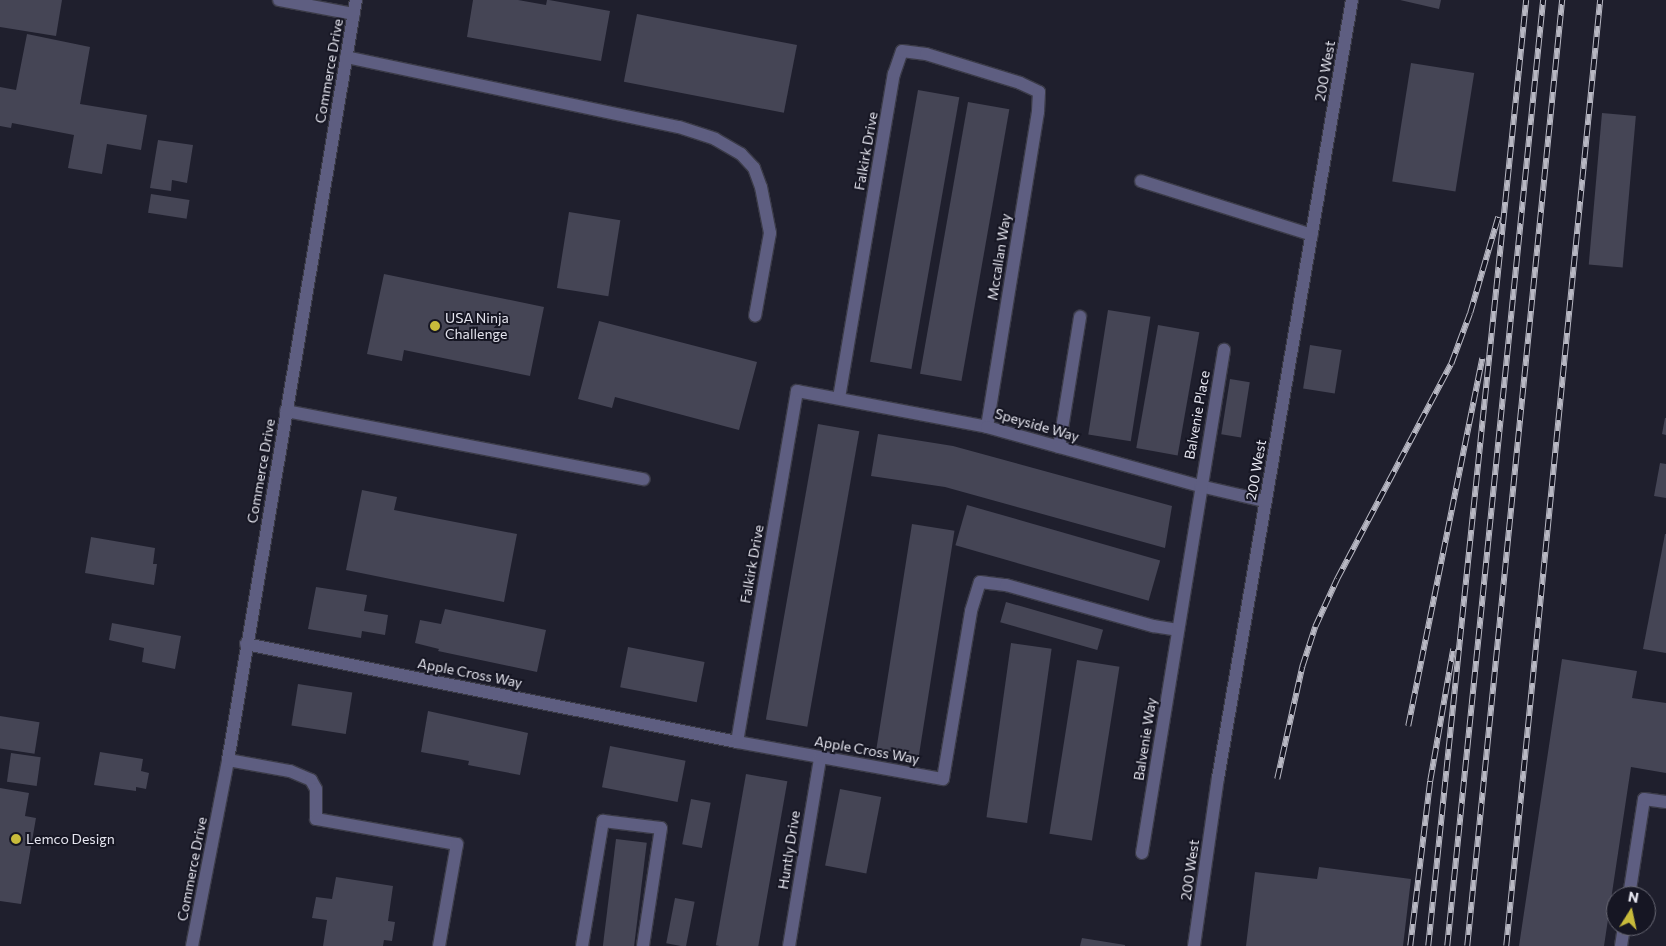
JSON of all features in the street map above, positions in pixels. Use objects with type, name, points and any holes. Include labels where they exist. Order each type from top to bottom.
[{"type":"street","name":"Commerce Drive","points":[[192,946],[228,760],[246,644],[356,0]]},
{"type":"street","name":"200 West","points":[[1194,946],[1218,778],[1352,0]]},
{"type":"street","points":[[285,1],[354,14]]},
{"type":"street","name":"Falkirk Drive","points":[[839,398],[894,74],[902,51],[926,54],[1020,83],[1039,92]]},
{"type":"street","points":[[346,57],[679,127],[715,139],[741,154],[754,168],[761,187],[770,232],[755,316]]},
{"type":"street","name":"Mccallan Way","points":[[986,427],[1038,112],[1039,92]]},
{"type":"street","points":[[1140,181],[1312,234]]},
{"type":"street","points":[[1059,447],[1080,316]]},
{"type":"street","name":"Balvenie Place","points":[[1200,486],[1224,350]]},
{"type":"street","name":"Falkirk Drive","points":[[737,742],[797,392]]},
{"type":"street","name":"Speyside Way","points":[[797,392],[839,398],[986,427],[1200,486],[1266,501]]},
{"type":"street","points":[[286,411],[644,479]]},
{"type":"street","points":[[1178,630],[1200,486]]},
{"type":"street","name":"Apple Cross Way","points":[[246,644],[737,742],[943,779],[971,611],[980,582],[1006,585],[1153,626],[1178,630]]},
{"type":"street","name":"Balvenie Way","points":[[1142,853],[1178,630]]},
{"type":"street","name":"Huntly Drive","points":[[789,946],[820,758]]},
{"type":"street","points":[[228,760],[290,771],[311,780],[316,789],[316,818],[457,844],[439,946]]},
{"type":"street","points":[[1631,886],[1644,799],[1666,802]]},
{"type":"street","points":[[582,946],[603,822],[661,828],[643,946]]},
{"type":"building","points":[[0,0],[62,0],[56,36],[0,27]]},
{"type":"building","points":[[473,0],[518,0],[546,5],[547,0],[549,0],[610,11],[601,61],[467,37]]},
{"type":"building","points":[[1400,0],[1441,0],[1439,9]]},
{"type":"building","points":[[637,14],[797,45],[784,113],[624,82]]},
{"type":"building","points":[[27,34],[90,47],[80,104],[147,115],[141,150],[107,144],[102,174],[68,168],[74,135],[12,123],[11,128],[0,126],[0,87],[16,90]]},
{"type":"building","points":[[1411,63],[1474,73],[1455,192],[1392,182]]},
{"type":"building","points":[[918,90],[959,97],[911,369],[870,362]]},
{"type":"building","points":[[968,102],[1009,109],[961,381],[920,374]]},
{"type":"building","points":[[1602,113],[1636,116],[1623,267],[1589,264]]},
{"type":"building","points":[[158,140],[193,145],[187,183],[172,180],[171,191],[150,188]]},
{"type":"building","points":[[151,194],[190,200],[187,219],[148,213]]},
{"type":"building","points":[[569,212],[620,220],[608,296],[557,288]]},
{"type":"building","points":[[384,274],[544,307],[530,376],[404,350],[402,361],[367,354]]},
{"type":"building","points":[[1108,310],[1150,317],[1131,441],[1088,434]]},
{"type":"building","points":[[599,321],[757,362],[739,430],[615,397],[612,408],[578,399]]},
{"type":"building","points":[[1158,325],[1199,332],[1178,455],[1136,448]]},
{"type":"building","points":[[1310,345],[1342,350],[1335,393],[1303,388]]},
{"type":"building","points":[[1230,379],[1250,382],[1241,437],[1221,434]]},
{"type":"building","points":[[1666,418],[1666,435],[1662,434]]},
{"type":"building","points":[[818,424],[859,431],[807,727],[766,719]]},
{"type":"building","points":[[878,434],[953,446],[1172,506],[1165,548],[945,487],[871,476]]},
{"type":"building","points":[[1660,463],[1666,464],[1666,498],[1654,496]]},
{"type":"building","points":[[362,490],[397,497],[394,510],[517,534],[504,602],[346,570]]},
{"type":"building","points":[[967,505],[1160,560],[1149,601],[955,545]]},
{"type":"building","points":[[912,524],[954,531],[919,756],[876,749]]},
{"type":"building","points":[[1666,534],[1666,653],[1643,649]]},
{"type":"building","points":[[91,537],[155,548],[153,564],[157,564],[154,585],[85,573]]},
{"type":"building","points":[[316,587],[367,595],[364,611],[388,615],[385,635],[362,631],[361,638],[308,629]]},
{"type":"building","points":[[1006,602],[1103,630],[1097,650],[1000,622]]},
{"type":"building","points":[[445,609],[546,630],[537,672],[438,651],[439,649],[415,643],[420,620],[441,624]]},
{"type":"building","points":[[112,623],[181,636],[175,669],[142,662],[144,648],[109,640]]},
{"type":"building","points":[[1011,643],[1052,649],[1027,823],[987,817]]},
{"type":"building","points":[[628,647],[705,662],[697,702],[620,687]]},
{"type":"building","points":[[1562,659],[1637,671],[1632,698],[1666,703],[1666,773],[1631,767],[1613,886],[1606,886],[1606,933],[1604,946],[1519,946]]},
{"type":"building","points":[[1077,660],[1119,667],[1092,841],[1049,834]]},
{"type":"building","points":[[298,684],[352,693],[346,734],[291,725]]},
{"type":"building","points":[[428,711],[528,733],[520,775],[468,765],[469,761],[421,752]]},
{"type":"building","points":[[0,716],[40,722],[35,754],[0,748]]},
{"type":"building","points":[[610,746],[686,761],[678,802],[602,787]]},
{"type":"building","points":[[100,752],[143,759],[141,771],[149,773],[146,789],[136,787],[136,791],[94,785]]},
{"type":"building","points":[[11,753],[41,757],[37,786],[7,782]]},
{"type":"building","points":[[746,774],[787,781],[758,946],[716,945]]},
{"type":"building","name":"Lemco Design","points":[[0,788],[29,793],[25,816],[36,818],[21,904],[0,901]]},
{"type":"building","points":[[840,789],[881,797],[866,874],[825,866]]},
{"type":"building","points":[[691,799],[711,803],[702,848],[682,844]]},
{"type":"building","points":[[616,839],[647,843],[634,946],[603,946]]},
{"type":"building","points":[[1319,867],[1411,879],[1403,946],[1246,946],[1255,872],[1317,879]]},
{"type":"building","points":[[336,877],[393,886],[388,921],[395,922],[392,941],[384,940],[383,946],[323,946],[327,920],[312,918],[316,897],[332,899]]},
{"type":"building","points":[[675,898],[695,902],[686,946],[666,943]]},
{"type":"building","points":[[1082,938],[1125,945],[1125,946],[1080,946]]},
{"type":"railway","points":[[1428,946],[1526,0]]},
{"type":"railway","points":[[1447,946],[1543,0]]},
{"type":"railway","points":[[1467,946],[1562,0]]},
{"type":"railway","points":[[1506,946],[1600,0]]},
{"type":"railway","points":[[1277,779],[1302,667],[1315,627],[1337,579],[1451,364],[1470,313],[1498,217]]},
{"type":"railway","points":[[1408,726],[1482,358]]},
{"type":"railway","points":[[1410,946],[1430,781],[1453,649]]},
{"type":"place","name":"USA Ninja Challenge","points":[[435,326]]},
{"type":"place","name":"Lemco Design","points":[[16,839]]}]
